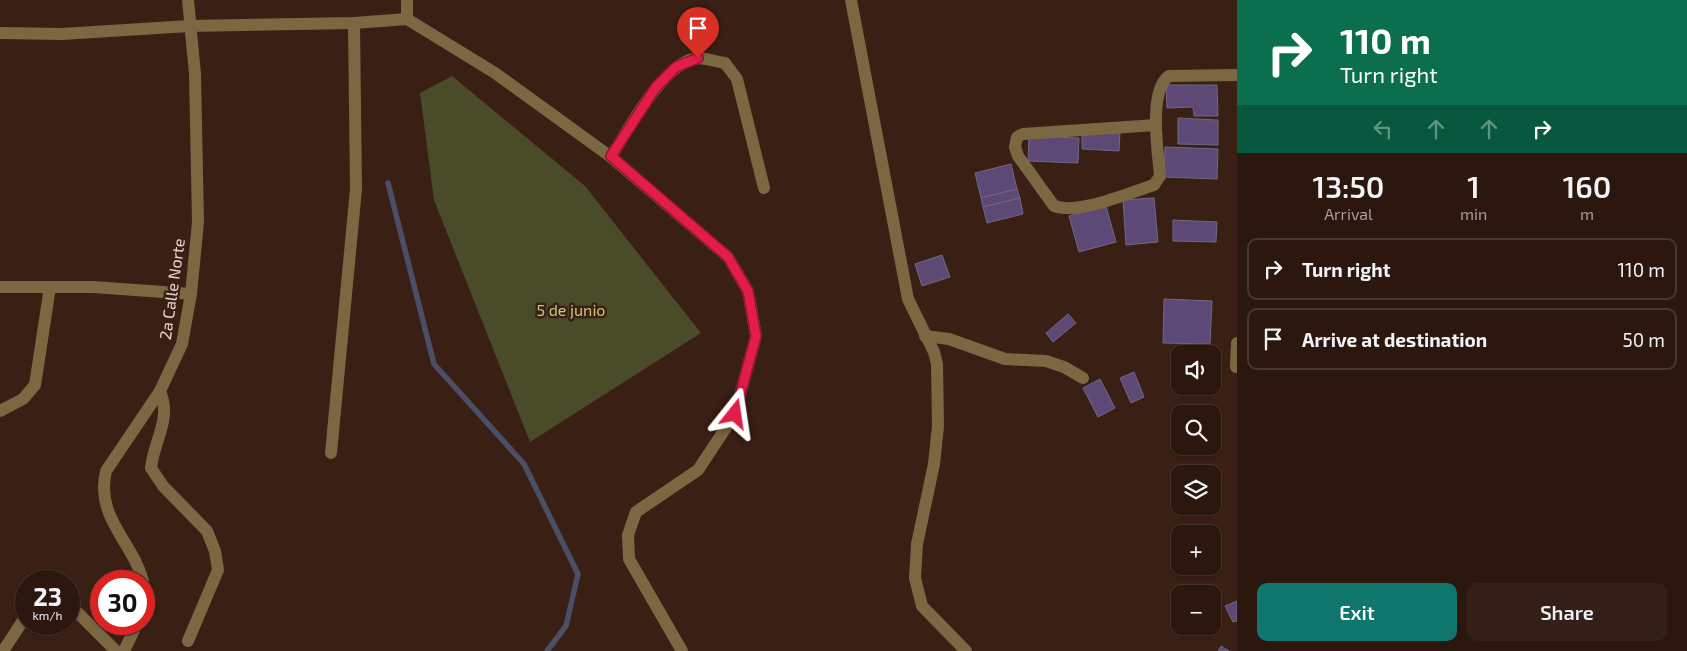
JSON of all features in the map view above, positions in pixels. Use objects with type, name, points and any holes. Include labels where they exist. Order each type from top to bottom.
[{"type":"street","name":"2a Calle Norte","points":[[140,570],[122,540],[104,502],[103,484],[106,471],[160,390],[182,344],[191,294],[198,222],[196,74],[189,26],[188,0]]},
{"type":"street","points":[[407,0],[407,19]]},
{"type":"street","points":[[851,0],[908,299],[937,364],[938,426],[934,464],[917,544],[915,578],[922,606],[957,644],[966,651]]},
{"type":"street","points":[[0,33],[62,34],[189,26],[354,23],[407,19],[496,73],[611,156],[728,257],[748,291],[756,336],[735,414],[698,470],[636,512],[628,535],[629,560],[682,651]]},
{"type":"street","points":[[331,453],[356,189],[354,23]]},
{"type":"street","points":[[611,156],[656,87],[676,67],[698,58],[725,63],[737,79],[764,188]]},
{"type":"street","points":[[1156,125],[1023,134],[1016,137],[1015,147],[1018,156],[1054,206],[1062,209],[1076,209],[1154,185],[1158,182],[1160,176],[1156,125],[1159,87],[1162,81],[1169,76],[1237,75]]},
{"type":"street","points":[[0,286],[93,287],[191,294]]},
{"type":"street","points":[[0,411],[23,399],[35,385],[50,287]]},
{"type":"street","points":[[925,336],[950,339],[1005,359],[1046,361],[1064,367],[1083,378]]},
{"type":"street","points":[[1236,367],[1237,343]]},
{"type":"street","points":[[160,390],[166,411],[152,455],[151,468],[158,481],[207,531],[215,551],[218,570],[188,641]]},
{"type":"street","points":[[80,615],[116,651]]},
{"type":"street","points":[[3,651],[15,633]]},
{"type":"street","points":[[124,651],[132,635]]},
{"type":"green space","name":"5 de junio","points":[[452,76],[585,186],[701,333],[530,442],[434,200],[420,93]]},
{"type":"building","points":[[1166,85],[1217,85],[1218,116],[1194,116],[1193,107],[1167,108]]},
{"type":"building","points":[[1178,118],[1218,120],[1218,145],[1178,144]]},
{"type":"building","points":[[1082,130],[1120,131],[1119,151],[1082,149]]},
{"type":"building","points":[[1029,136],[1079,138],[1078,163],[1028,161]]},
{"type":"building","points":[[1165,147],[1218,149],[1217,179],[1164,177]]},
{"type":"building","points":[[1011,164],[1017,189],[981,198],[975,173]]},
{"type":"building","points":[[1017,189],[1020,198],[983,207],[981,198]]},
{"type":"building","points":[[1020,198],[1023,214],[987,223],[983,207]]},
{"type":"building","points":[[1154,198],[1158,242],[1126,245],[1123,200]]},
{"type":"building","points":[[1106,206],[1116,242],[1079,252],[1069,216]]},
{"type":"building","points":[[1173,220],[1217,222],[1216,242],[1173,241]]},
{"type":"building","points":[[942,255],[950,277],[922,286],[915,264]]},
{"type":"building","points":[[1164,299],[1212,301],[1210,344],[1163,343]]},
{"type":"building","points":[[1068,314],[1076,323],[1053,342],[1046,333]]},
{"type":"building","points":[[1134,372],[1144,397],[1131,403],[1120,378]]},
{"type":"building","points":[[1100,379],[1115,408],[1098,417],[1083,388]]},
{"type":"building","points":[[1237,601],[1237,621],[1233,622],[1225,606]]},
{"type":"building","points":[[1221,646],[1229,651],[1218,651]]},
{"type":"waterway","points":[[388,183],[434,364],[524,464],[578,574],[566,626],[547,651]]},
{"type":"route","points":[[698,58],[676,67],[656,87],[611,156],[728,257],[748,291],[756,336],[735,414]]}]
